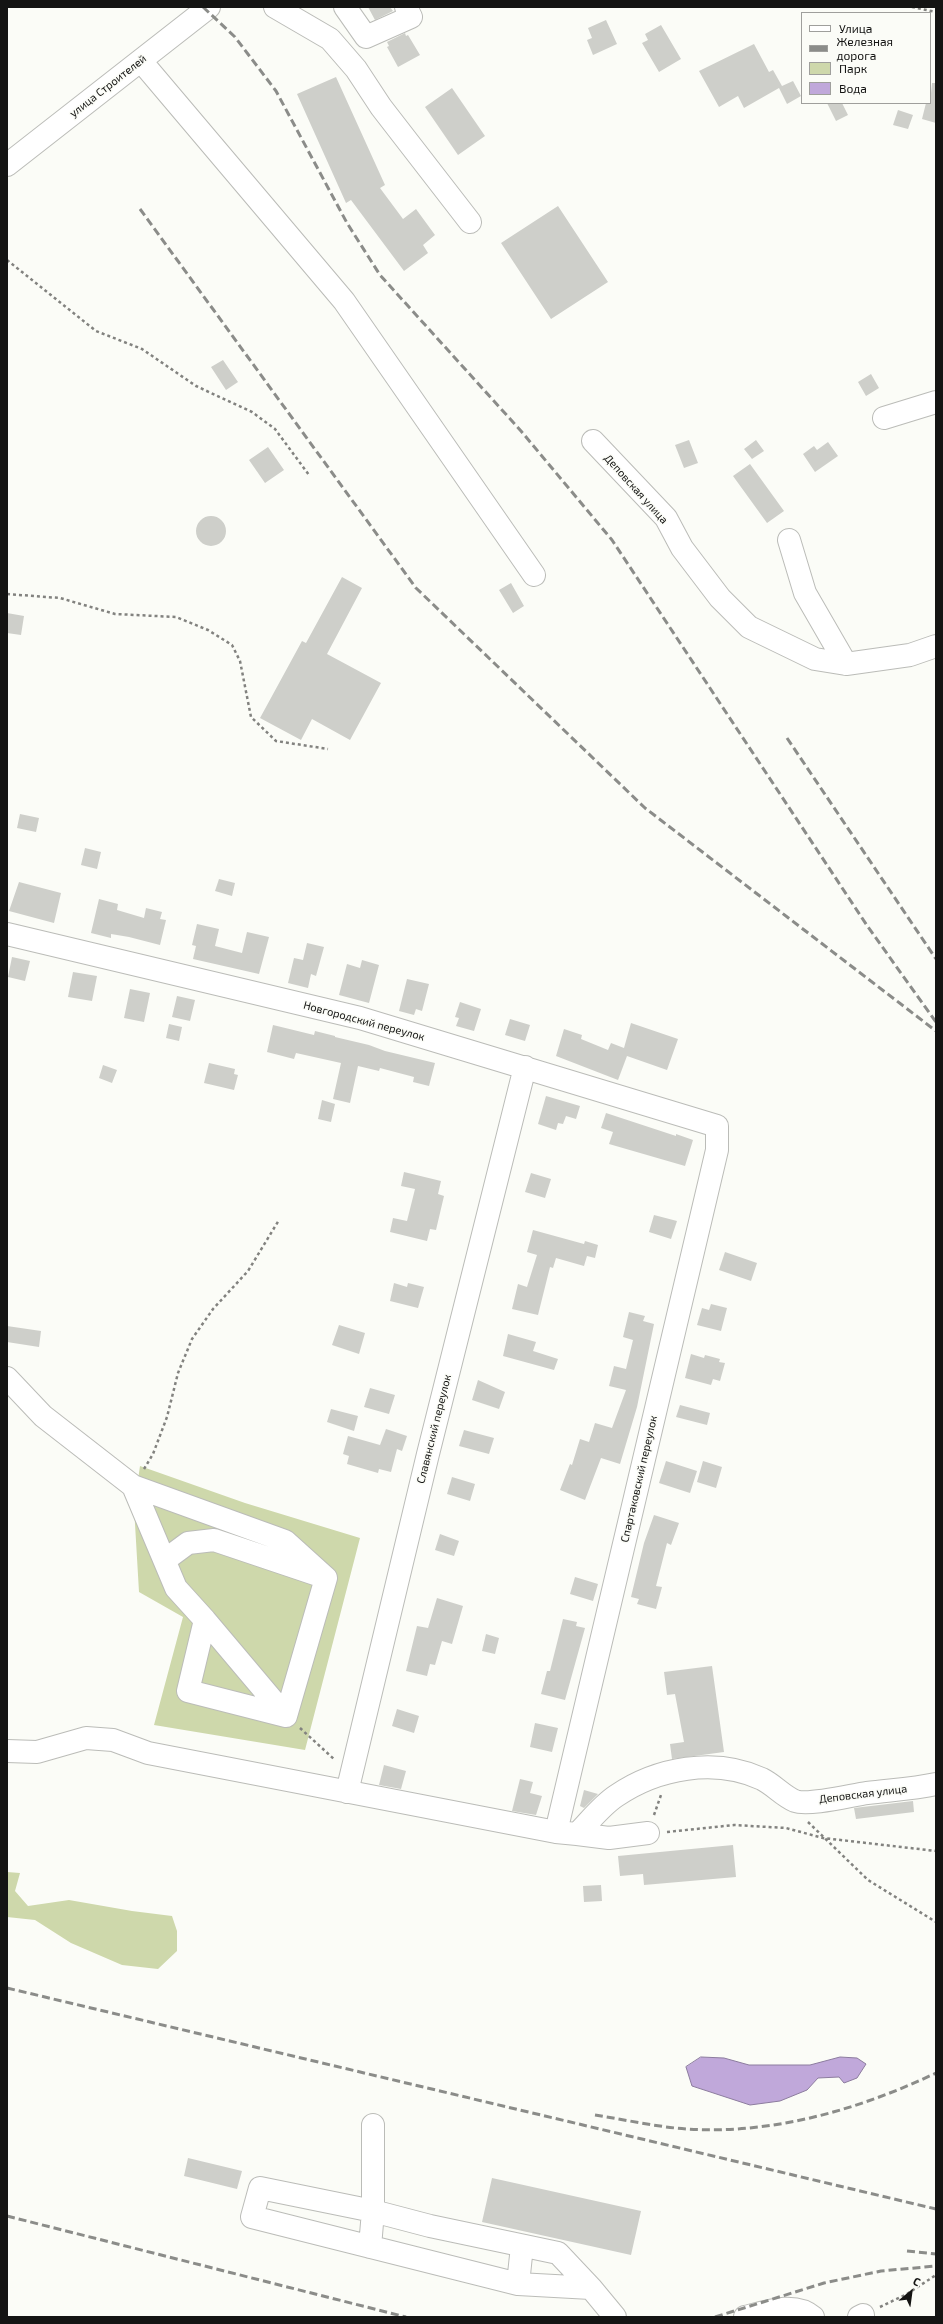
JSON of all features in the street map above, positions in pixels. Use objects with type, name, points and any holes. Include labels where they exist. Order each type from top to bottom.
[{"type":"street","name":"улица Строителей","points":[[7,165],[209,7]]},
{"type":"street","points":[[275,7],[330,39],[356,69],[381,107],[470,222]]},
{"type":"street","points":[[346,7],[366,37],[411,17],[406,7]]},
{"type":"street","points":[[141,61],[344,301],[534,575]]},
{"type":"street","points":[[884,418],[936,402]]},
{"type":"street","name":"Деповская улица","points":[[593,442],[666,518],[682,548],[720,598],[749,627],[815,659],[846,664],[910,655],[936,646]]},
{"type":"street","points":[[790,540],[805,593],[846,664]]},
{"type":"street","name":"Новгородский переулок","points":[[7,934],[360,1018],[717,1126]]},
{"type":"street","name":"Славянский переулок","points":[[349,1784],[428,1454],[525,1067]]},
{"type":"street","name":"Спартаковский переулок","points":[[566,1833],[717,1150],[717,1126]]},
{"type":"street","points":[[7,1378],[43,1416],[133,1486],[285,1541],[326,1578]]},
{"type":"street","points":[[133,1486],[176,1588],[286,1716]]},
{"type":"street","points":[[165,1560],[188,1543],[214,1540],[326,1578]]},
{"type":"street","points":[[286,1716],[326,1578]]},
{"type":"street","points":[[205,1620],[188,1691],[286,1716]]},
{"type":"street","points":[[7,1751],[37,1752],[86,1738],[113,1740],[148,1753],[349,1784],[566,1833],[609,1838],[648,1833]]},
{"type":"street","points":[[566,1833],[614,1797],[644,1779],[669,1772],[702,1767],[738,1771],[762,1779],[796,1801]]},
{"type":"street","name":"Деповская улица","points":[[796,1801],[837,1799],[864,1793],[908,1790],[936,1784]]},
{"type":"street","points":[[370,2247],[373,2211],[373,2125]]},
{"type":"street","points":[[591,2288],[518,2284],[252,2217],[260,2188],[373,2211],[558,2253],[591,2288],[615,2317]]},
{"type":"street","points":[[518,2284],[522,2246]]},
{"type":"street","points":[[745,2317],[781,2308],[807,2312],[813,2317]]},
{"type":"path","points":[[912,7],[936,12]]},
{"type":"path","points":[[7,260],[96,331],[142,349],[196,386],[252,412],[275,429],[309,475]]},
{"type":"path","points":[[7,594],[60,598],[115,614],[176,617],[208,630],[232,644],[240,661],[251,717],[276,741],[328,749]]},
{"type":"path","points":[[133,1486],[154,1454],[167,1417],[178,1372],[192,1339],[213,1309],[248,1271],[279,1220]]},
{"type":"path","points":[[286,1716],[349,1784]]},
{"type":"path","points":[[669,1772],[648,1833],[734,1826],[786,1828],[823,1838],[936,1851]]},
{"type":"path","points":[[796,1801],[805,1818],[823,1838],[868,1880],[936,1922]]},
{"type":"path","points":[[861,2316],[907,2294],[936,2275]]},
{"type":"green space","points":[[140,1466],[245,1503],[360,1538],[305,1750],[154,1725],[183,1617],[139,1592],[134,1507]]},
{"type":"green space","points":[[7,1872],[20,1873],[15,1891],[28,1906],[69,1900],[172,1916],[177,1931],[177,1951],[158,1969],[122,1965],[71,1943],[35,1920],[7,1917]]},
{"type":"water","points":[[701,2057],[724,2058],[749,2065],[810,2065],[840,2057],[857,2058],[866,2064],[857,2078],[844,2083],[839,2077],[818,2078],[807,2090],[780,2101],[750,2105],[692,2086],[686,2067]]},
{"type":"building","points":[[368,7],[390,7],[393,11],[375,20]]},
{"type":"building","points":[[606,20],[617,44],[593,55],[587,40],[592,38],[588,28]]},
{"type":"building","points":[[661,25],[681,59],[659,72],[642,43],[648,40],[645,34]]},
{"type":"building","points":[[405,33],[406,36],[408,35],[420,55],[398,67],[387,47],[389,46],[387,42]]},
{"type":"building","points":[[754,44],[769,72],[773,70],[782,86],[793,81],[801,96],[787,104],[779,88],[744,108],[738,96],[719,107],[699,71]]},
{"type":"building","points":[[336,77],[385,185],[380,188],[403,219],[416,209],[435,235],[423,245],[428,253],[404,271],[351,200],[346,203],[297,94]]},
{"type":"building","points":[[932,83],[936,83],[936,123],[922,119],[926,104],[931,104]]},
{"type":"building","points":[[452,88],[485,136],[458,155],[425,107]]},
{"type":"building","points":[[828,104],[842,104],[848,115],[836,121]]},
{"type":"building","points":[[898,110],[913,115],[908,129],[893,125]]},
{"type":"building","points":[[558,206],[608,282],[551,319],[501,243]]},
{"type":"building","points":[[223,360],[238,382],[226,390],[211,367]]},
{"type":"building","points":[[871,374],[879,388],[866,396],[858,382]]},
{"type":"building","points":[[689,440],[698,463],[684,468],[675,445]]},
{"type":"building","points":[[756,440],[764,451],[752,459],[744,449]]},
{"type":"building","points":[[828,442],[838,456],[815,472],[803,454],[814,446],[817,450]]},
{"type":"building","points":[[268,447],[284,470],[265,483],[249,460]]},
{"type":"building","points":[[750,464],[784,511],[767,523],[733,476]]},
{"type":"building","points":[[211,516],[217,517],[225,525],[225,537],[217,545],[211,546],[205,545],[197,537],[196,531],[197,525],[205,517]]},
{"type":"building","points":[[342,577],[362,588],[327,654],[381,683],[350,740],[312,719],[301,740],[260,718],[302,641],[306,643]]},
{"type":"building","points":[[511,583],[524,606],[513,613],[499,590]]},
{"type":"building","points":[[7,613],[24,616],[21,635],[7,633]]},
{"type":"building","points":[[20,814],[39,818],[36,832],[17,828]]},
{"type":"building","points":[[85,848],[101,852],[97,869],[81,865]]},
{"type":"building","points":[[219,879],[235,883],[232,896],[215,891]]},
{"type":"building","points":[[19,882],[61,893],[54,923],[9,911]]},
{"type":"building","points":[[99,899],[118,904],[117,910],[144,918],[146,908],[162,912],[160,919],[166,920],[160,945],[129,937],[111,934],[111,938],[91,933]]},
{"type":"building","points":[[197,924],[219,929],[215,946],[242,953],[247,932],[269,937],[259,974],[193,959],[196,946],[192,945]]},
{"type":"building","points":[[307,943],[324,947],[316,976],[311,974],[308,988],[288,983],[294,958],[303,960]]},
{"type":"building","points":[[12,957],[30,961],[25,981],[8,977]]},
{"type":"building","points":[[362,960],[379,965],[369,1003],[339,995],[347,964],[360,968]]},
{"type":"building","points":[[73,972],[97,976],[92,1001],[68,997]]},
{"type":"building","points":[[407,979],[429,984],[422,1011],[416,1009],[414,1015],[399,1011]]},
{"type":"building","points":[[130,989],[150,993],[144,1022],[124,1018]]},
{"type":"building","points":[[177,996],[195,1000],[190,1021],[172,1017]]},
{"type":"building","points":[[460,1002],[481,1009],[474,1031],[456,1026],[459,1018],[455,1017]]},
{"type":"building","points":[[510,1019],[530,1025],[525,1041],[505,1035]]},
{"type":"building","points":[[631,1023],[678,1039],[667,1070],[627,1056],[618,1080],[556,1056],[564,1029],[582,1035],[581,1039],[608,1050],[611,1043],[624,1048]]},
{"type":"building","points":[[169,1024],[182,1027],[179,1041],[166,1038]]},
{"type":"building","points":[[273,1025],[314,1035],[315,1031],[369,1045],[385,1051],[435,1063],[429,1086],[413,1082],[414,1077],[380,1068],[379,1071],[358,1066],[350,1103],[333,1099],[341,1063],[296,1053],[294,1059],[267,1052]]},
{"type":"building","points":[[209,1063],[235,1069],[234,1074],[238,1075],[234,1090],[204,1083]]},
{"type":"building","points":[[103,1065],[117,1070],[112,1083],[99,1078]]},
{"type":"building","points":[[546,1096],[580,1106],[576,1119],[566,1116],[563,1124],[558,1123],[556,1130],[538,1124]]},
{"type":"building","points":[[322,1100],[335,1104],[331,1122],[318,1119]]},
{"type":"building","points":[[606,1113],[676,1136],[676,1134],[693,1140],[685,1166],[609,1144],[613,1132],[601,1128]]},
{"type":"building","points":[[404,1172],[441,1181],[438,1194],[444,1196],[436,1230],[430,1229],[427,1241],[390,1232],[393,1218],[407,1221],[415,1189],[401,1186]]},
{"type":"building","points":[[531,1173],[551,1179],[545,1198],[525,1192]]},
{"type":"building","points":[[654,1215],[677,1221],[671,1239],[649,1232]]},
{"type":"building","points":[[533,1230],[584,1244],[585,1241],[598,1245],[595,1258],[587,1256],[584,1266],[556,1258],[553,1268],[550,1267],[538,1315],[512,1309],[518,1284],[527,1287],[537,1255],[527,1252]]},
{"type":"building","points":[[725,1252],[757,1263],[751,1281],[719,1270]]},
{"type":"building","points":[[394,1283],[407,1287],[408,1283],[424,1287],[418,1308],[390,1301]]},
{"type":"building","points":[[711,1304],[727,1308],[721,1331],[697,1325],[702,1308],[709,1310]]},
{"type":"building","points":[[629,1312],[645,1316],[643,1321],[654,1324],[637,1407],[620,1464],[601,1458],[585,1500],[560,1490],[570,1464],[572,1465],[580,1439],[589,1442],[595,1423],[612,1428],[626,1390],[609,1386],[614,1366],[626,1369],[633,1340],[623,1337]]},
{"type":"building","points":[[339,1325],[365,1333],[359,1354],[332,1345]]},
{"type":"building","points":[[7,1326],[41,1331],[39,1347],[7,1342]]},
{"type":"building","points":[[508,1334],[536,1342],[533,1351],[558,1359],[554,1370],[503,1356]]},
{"type":"building","points":[[691,1354],[704,1358],[705,1355],[720,1359],[719,1362],[725,1363],[720,1381],[713,1379],[711,1385],[685,1378]]},
{"type":"building","points":[[478,1380],[505,1392],[499,1409],[472,1400]]},
{"type":"building","points":[[370,1388],[395,1395],[389,1414],[364,1407]]},
{"type":"building","points":[[680,1405],[710,1413],[707,1425],[676,1417]]},
{"type":"building","points":[[331,1409],[358,1416],[354,1431],[327,1422]]},
{"type":"building","points":[[386,1429],[407,1436],[402,1451],[397,1449],[391,1472],[379,1469],[378,1473],[347,1464],[349,1456],[343,1454],[348,1436],[380,1445]]},
{"type":"building","points":[[464,1430],[494,1438],[489,1454],[459,1446]]},
{"type":"building","points":[[666,1461],[697,1471],[690,1493],[659,1483]]},
{"type":"building","points":[[703,1461],[722,1467],[716,1488],[697,1482]]},
{"type":"building","points":[[452,1477],[475,1484],[470,1501],[447,1494]]},
{"type":"building","points":[[654,1515],[679,1523],[671,1545],[667,1543],[656,1586],[662,1587],[656,1609],[637,1604],[639,1599],[631,1597],[644,1543]]},
{"type":"building","points":[[440,1534],[459,1541],[454,1556],[435,1550]]},
{"type":"building","points":[[575,1577],[598,1584],[593,1601],[570,1594]]},
{"type":"building","points":[[437,1598],[463,1606],[452,1644],[442,1641],[435,1665],[430,1664],[427,1676],[406,1671],[417,1626],[428,1628]]},
{"type":"building","points":[[563,1619],[577,1622],[576,1626],[585,1628],[565,1700],[541,1694],[547,1671],[550,1671]]},
{"type":"building","points":[[486,1634],[499,1638],[495,1654],[482,1651]]},
{"type":"building","points":[[712,1666],[724,1752],[672,1759],[670,1744],[684,1742],[675,1694],[667,1695],[664,1672]]},
{"type":"building","points":[[397,1709],[419,1716],[414,1733],[392,1726]]},
{"type":"building","points":[[535,1723],[558,1728],[552,1752],[530,1747]]},
{"type":"building","points":[[384,1765],[406,1771],[401,1789],[379,1785]]},
{"type":"building","points":[[520,1779],[533,1782],[530,1793],[542,1796],[536,1815],[512,1811]]},
{"type":"building","points":[[584,1790],[598,1794],[584,1808],[580,1806]]},
{"type":"building","points":[[913,1801],[914,1812],[856,1819],[854,1808]]},
{"type":"building","points":[[733,1845],[736,1877],[644,1885],[643,1874],[620,1876],[618,1856]]},
{"type":"building","points":[[601,1885],[602,1901],[584,1902],[583,1886]]},
{"type":"building","points":[[188,2158],[242,2171],[237,2189],[184,2176]]},
{"type":"building","points":[[492,2178],[641,2211],[631,2255],[482,2222]]},
{"type":"railway","points":[[203,7],[235,37],[276,91],[347,223],[380,275],[521,431],[612,540],[868,927],[936,1022]]},
{"type":"railway","points":[[140,209],[416,588],[645,808],[936,1031]]},
{"type":"railway","points":[[787,738],[936,959]]},
{"type":"railway","points":[[7,1988],[936,2209]]},
{"type":"railway","points":[[595,2115],[675,2128],[709,2130],[742,2129],[776,2125],[809,2118],[874,2099],[906,2087],[936,2073]]},
{"type":"railway","points":[[7,2216],[406,2317]]},
{"type":"railway","points":[[907,2251],[936,2254]]},
{"type":"railway","points":[[715,2317],[824,2283],[881,2271],[936,2266]]}]
